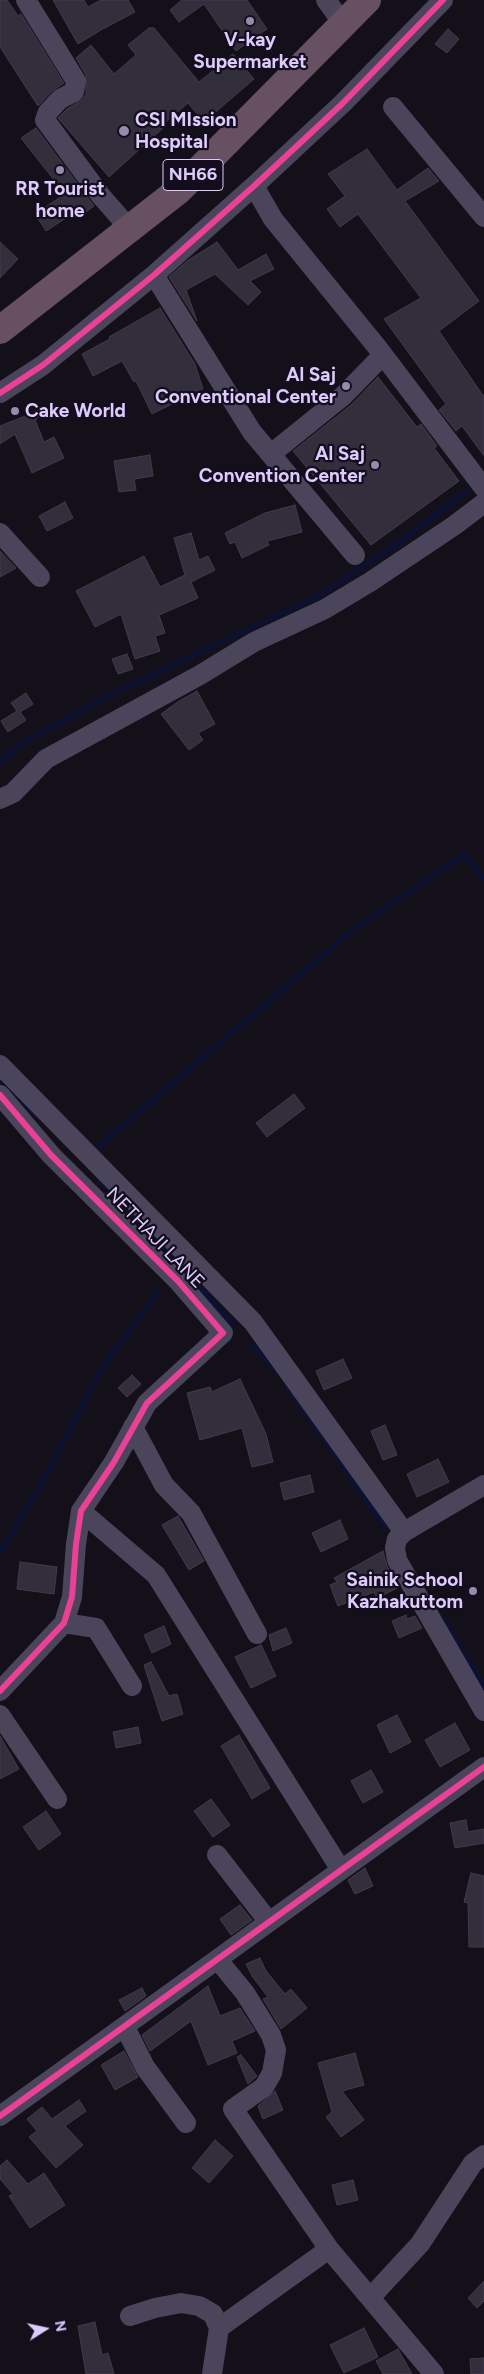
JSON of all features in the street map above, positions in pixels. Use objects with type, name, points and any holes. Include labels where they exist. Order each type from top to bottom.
[{"type":"highway","name":"NH66","points":[[4,323],[179,190],[367,0]]},
{"type":"street","points":[[26,0],[76,81],[74,92],[60,99],[48,112],[46,120],[101,196],[130,229]]},
{"type":"street","points":[[326,0],[344,25]]},
{"type":"street","points":[[0,393],[44,365],[154,274],[254,186],[343,103],[444,0]]},
{"type":"street","points":[[393,107],[484,217]]},
{"type":"street","points":[[254,186],[273,219],[383,355],[484,488]]},
{"type":"street","points":[[154,274],[238,412],[355,555]]},
{"type":"street","points":[[271,454],[343,396],[383,355]]},
{"type":"street","points":[[0,799],[13,793],[46,759],[200,675],[254,642],[325,608],[370,582],[455,525],[484,503]]},
{"type":"street","points":[[0,533],[40,577]]},
{"type":"street","points":[[0,1065],[253,1322],[404,1532]]},
{"type":"street","name":"NETHAJI LANE","points":[[0,1094],[51,1155],[178,1281],[223,1333],[147,1403],[114,1462],[81,1511],[76,1544],[72,1597],[64,1623],[0,1691]]},
{"type":"street","points":[[133,1428],[164,1485],[191,1513],[257,1634]]},
{"type":"street","points":[[484,1485],[404,1532],[397,1539],[395,1548],[397,1560],[484,1711]]},
{"type":"street","points":[[81,1511],[156,1575],[341,1870]]},
{"type":"street","points":[[64,1623],[96,1628],[132,1686]]},
{"type":"street","points":[[0,1715],[57,1799]]},
{"type":"street","points":[[0,2116],[484,1768]]},
{"type":"street","points":[[217,1855],[269,1922]]},
{"type":"street","points":[[218,1960],[246,1993],[271,2035],[276,2050],[272,2073],[264,2086],[234,2109],[329,2249],[434,2374]]},
{"type":"street","points":[[125,2027],[145,2068],[186,2123]]},
{"type":"street","points":[[370,2298],[420,2244],[473,2163],[484,2155]]},
{"type":"street","points":[[219,2328],[329,2249]]},
{"type":"street","points":[[130,2316],[180,2303],[199,2306],[213,2314],[219,2328],[212,2374]]},
{"type":"building","points":[[0,0],[7,0],[18,16],[21,14],[64,83],[52,91],[38,106],[0,47]]},
{"type":"building","points":[[53,0],[84,0],[88,7],[101,0],[128,0],[135,12],[78,44]]},
{"type":"building","points":[[182,0],[247,0],[267,29],[236,51],[204,4],[179,22],[170,10]]},
{"type":"building","points":[[149,28],[154,28],[199,82],[233,54],[254,79],[204,122],[188,103],[161,126],[163,128],[109,177],[58,118],[67,109],[83,99],[86,94],[86,75],[76,58],[91,45],[114,74],[136,55],[128,45]]},
{"type":"building","points":[[448,29],[459,39],[447,53],[435,44]]},
{"type":"building","name":"RR Tourist home","points":[[36,128],[94,206],[82,215],[78,210],[46,231],[35,214],[65,194],[21,138]]},
{"type":"building","points":[[367,149],[397,190],[428,168],[439,181],[405,201],[479,301],[439,331],[484,397],[484,456],[462,426],[456,431],[439,410],[446,404],[384,319],[421,298],[358,214],[340,227],[327,209],[345,196],[328,174]]},
{"type":"building","points":[[0,242],[18,259],[0,278]]},
{"type":"building","points":[[217,242],[238,270],[266,254],[274,269],[250,281],[261,292],[248,305],[215,274],[186,290],[197,321],[169,277],[187,261]]},
{"type":"building","points":[[160,308],[195,364],[203,389],[174,397],[176,402],[152,414],[136,381],[134,382],[122,361],[93,376],[82,354]]},
{"type":"building","name":"Al Saj Convention Center","points":[[378,377],[417,427],[421,424],[437,446],[434,448],[459,481],[371,545],[293,451],[351,405]]},
{"type":"building","points":[[38,411],[40,416],[35,420],[44,442],[54,437],[64,458],[32,473],[15,434],[0,444],[0,426]]},
{"type":"building","points":[[150,455],[153,476],[134,479],[136,490],[119,492],[114,461]]},
{"type":"building","points":[[65,502],[73,518],[47,531],[39,516]]},
{"type":"building","points":[[295,505],[302,532],[267,541],[269,545],[242,558],[235,542],[230,544],[225,533],[265,513]]},
{"type":"building","points":[[191,533],[199,560],[208,556],[215,570],[191,582],[198,598],[159,615],[165,633],[155,636],[160,651],[135,659],[121,614],[95,627],[76,591],[144,556],[160,587],[185,575],[174,538]]},
{"type":"building","points":[[0,551],[16,568],[0,577]]},
{"type":"building","points":[[127,654],[133,669],[118,674],[112,659]]},
{"type":"building","points":[[197,691],[215,724],[198,733],[203,740],[189,750],[161,714]]},
{"type":"building","points":[[26,693],[33,704],[20,712],[26,720],[8,732],[1,721],[17,711],[11,703]]},
{"type":"building","points":[[294,1094],[305,1108],[267,1137],[256,1123]]},
{"type":"building","points":[[343,1359],[352,1378],[324,1390],[316,1371]]},
{"type":"building","points":[[132,1375],[141,1384],[127,1397],[118,1388]]},
{"type":"building","points":[[240,1379],[266,1434],[273,1462],[252,1467],[242,1428],[200,1440],[187,1393],[210,1387],[212,1392]]},
{"type":"building","points":[[385,1425],[397,1455],[383,1460],[371,1431]]},
{"type":"building","points":[[438,1459],[449,1482],[417,1497],[407,1474]]},
{"type":"building","points":[[310,1475],[314,1492],[284,1500],[280,1483]]},
{"type":"building","points":[[178,1516],[204,1561],[189,1570],[162,1525]]},
{"type":"building","points":[[340,1520],[348,1539],[321,1552],[312,1533]]},
{"type":"building","points":[[383,1551],[387,1566],[399,1587],[377,1598],[374,1592],[338,1606],[330,1585],[337,1582],[334,1578]]},
{"type":"building","points":[[20,1562],[57,1567],[54,1594],[17,1589]]},
{"type":"building","points":[[406,1615],[407,1619],[415,1616],[422,1628],[399,1638],[392,1621]]},
{"type":"building","points":[[164,1626],[171,1644],[152,1653],[144,1635]]},
{"type":"building","points":[[286,1628],[292,1643],[273,1651],[269,1635]]},
{"type":"building","points":[[261,1645],[276,1676],[251,1688],[235,1657]]},
{"type":"building","points":[[151,1662],[169,1696],[177,1694],[183,1714],[162,1721],[144,1665]]},
{"type":"building","points":[[397,1715],[411,1742],[390,1753],[377,1725]]},
{"type":"building","points":[[455,1723],[470,1750],[440,1767],[425,1740]]},
{"type":"building","points":[[138,1727],[141,1743],[116,1748],[113,1732]]},
{"type":"building","points":[[239,1735],[270,1788],[252,1799],[221,1746]]},
{"type":"building","points":[[0,1736],[19,1769],[0,1779]]},
{"type":"building","points":[[371,1770],[383,1792],[363,1803],[351,1781]]},
{"type":"building","points":[[211,1799],[230,1825],[213,1837],[194,1811]]},
{"type":"building","points":[[46,1811],[61,1834],[39,1850],[23,1827]]},
{"type":"building","points":[[466,1820],[468,1832],[484,1829],[484,1843],[455,1848],[450,1823]]},
{"type":"building","points":[[365,1868],[373,1886],[355,1894],[348,1880]]},
{"type":"building","points":[[471,1873],[484,1876],[484,1947],[469,1947],[468,1903],[464,1902]]},
{"type":"building","points":[[240,1905],[252,1920],[231,1935],[220,1919]]},
{"type":"building","points":[[260,1958],[266,1971],[285,1994],[291,1989],[307,2008],[281,2029],[263,1999],[268,1997],[252,1976],[246,1964]]},
{"type":"building","points":[[208,1986],[220,2016],[240,2008],[255,2031],[232,2041],[237,2053],[208,2065],[191,2021],[150,2051],[142,2035]]},
{"type":"building","points":[[142,1988],[146,1996],[125,2011],[119,2000]]},
{"type":"building","points":[[124,2051],[138,2077],[115,2090],[101,2065]]},
{"type":"building","points":[[355,2053],[364,2085],[342,2091],[364,2120],[341,2137],[326,2117],[332,2112],[318,2063]]},
{"type":"building","points":[[241,2055],[257,2076],[248,2084],[237,2057]]},
{"type":"building","points":[[275,2091],[283,2110],[263,2119],[258,2106]]},
{"type":"building","points":[[79,2100],[86,2111],[65,2126],[83,2145],[56,2168],[29,2137],[37,2131],[27,2119],[42,2107],[52,2119]]},
{"type":"building","points":[[215,2140],[233,2156],[209,2183],[192,2168]]},
{"type":"building","points":[[7,2160],[28,2184],[44,2173],[65,2205],[30,2228],[9,2196],[13,2194],[0,2179],[0,2166]]},
{"type":"building","points":[[353,2180],[358,2200],[337,2205],[332,2185]]},
{"type":"building","points":[[484,2281],[484,2301],[477,2308],[468,2298]]},
{"type":"building","points":[[95,2322],[102,2355],[108,2353],[114,2374],[86,2374],[78,2326]]},
{"type":"building","points":[[364,2328],[378,2357],[344,2373],[330,2345]]},
{"type":"building","points":[[398,2349],[412,2374],[383,2374],[376,2361]]},
{"type":"building","points":[[484,2358],[484,2374],[471,2374],[470,2359]]},
{"type":"waterway","points":[[0,762],[26,741],[106,697],[316,597],[393,547],[468,490]]},
{"type":"waterway","points":[[99,1146],[355,928],[464,855],[484,878]]},
{"type":"waterway","points":[[0,1083],[35,1114]]},
{"type":"waterway","points":[[100,1181],[164,1248],[232,1324]]},
{"type":"waterway","points":[[0,1553],[45,1477],[103,1366],[158,1292]]},
{"type":"waterway","points":[[251,1344],[278,1373]]},
{"type":"waterway","points":[[284,1382],[385,1527]]},
{"type":"waterway","points":[[441,1616],[484,1686]]},
{"type":"cycle path","points":[[0,393],[43,365],[154,275],[343,103],[443,0]]},
{"type":"cycle path","points":[[0,1095],[51,1155],[178,1281],[223,1333],[147,1403],[114,1462],[81,1511],[76,1544],[72,1597],[64,1623],[0,1691]]},
{"type":"cycle path","points":[[0,2116],[484,1767]]},
{"type":"place","name":"V-kay Supermarket","points":[[250,21]]},
{"type":"place","name":"CSI MIssion Hospital","points":[[124,131]]},
{"type":"place","name":"RR Tourist home","points":[[60,170]]},
{"type":"place","name":"Al Saj Conventional Center","points":[[346,386]]},
{"type":"place","name":"Cake World","points":[[15,411]]},
{"type":"place","name":"Al Saj Convention Center","points":[[375,465]]},
{"type":"place","name":"Sainik School Kazhakuttom","points":[[473,1591]]}]
